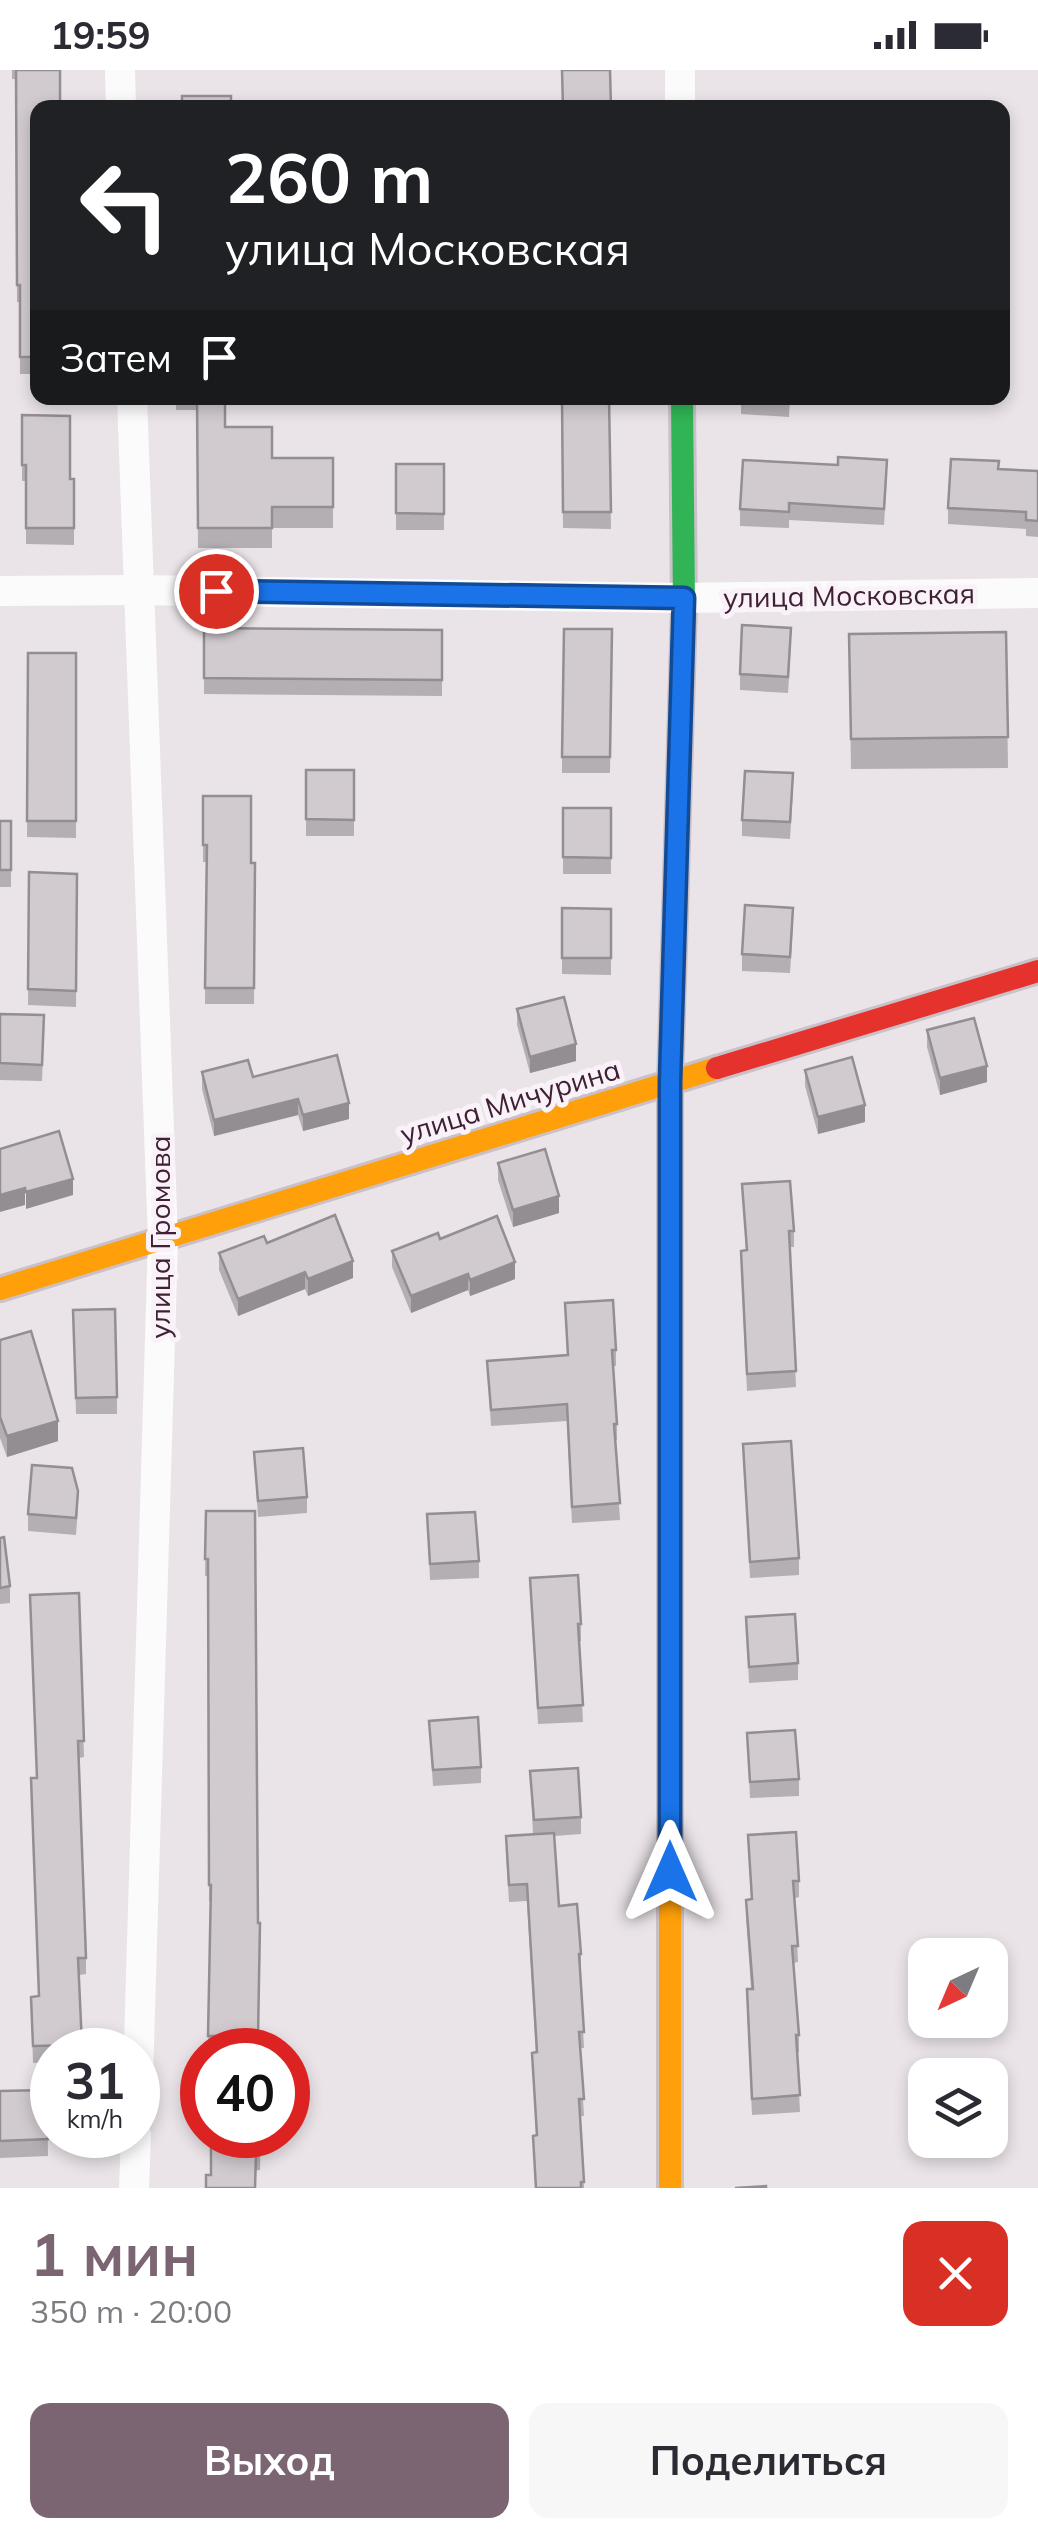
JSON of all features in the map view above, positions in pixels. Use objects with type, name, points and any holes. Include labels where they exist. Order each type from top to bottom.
[{"type":"street","points":[[120,70],[121,100]]},
{"type":"street","points":[[680,70],[680,100]]},
{"type":"street","name":"улица Громова","points":[[132,405],[163,1240],[139,2028]]},
{"type":"street","points":[[670,2188],[670,1082],[684,598],[682,405]]},
{"type":"street","name":"улица Московская","points":[[0,591],[684,598],[1038,593]]},
{"type":"street","name":"улица Мичурина","points":[[0,1290],[1038,972]]},
{"type":"street","points":[[134,2188],[135,2158]]},
{"type":"building","points":[[16,70],[60,70],[60,100],[30,100],[30,357],[20,357]]},
{"type":"building","points":[[562,70],[610,70],[611,100],[563,100]]},
{"type":"building","points":[[182,96],[231,96],[231,100],[182,100]]},
{"type":"building","points":[[197,405],[225,405],[225,427],[272,427],[272,458],[333,458],[333,507],[272,507],[272,528],[198,528]]},
{"type":"building","points":[[562,405],[609,405],[611,512],[563,512]]},
{"type":"building","points":[[22,415],[70,416],[74,528],[26,528]]},
{"type":"building","points":[[838,457],[887,460],[884,509],[789,503],[789,512],[740,509],[743,460],[838,465]]},
{"type":"building","points":[[951,459],[999,461],[998,469],[1038,471],[1038,521],[1026,520],[1026,512],[948,508]]},
{"type":"building","points":[[396,464],[444,464],[444,514],[396,513]]},
{"type":"building","points":[[742,625],[791,628],[788,677],[740,674]]},
{"type":"building","points":[[204,628],[442,630],[442,680],[204,678]]},
{"type":"building","points":[[564,629],[612,629],[610,757],[562,757]]},
{"type":"building","points":[[1006,632],[1008,737],[851,739],[849,634]]},
{"type":"building","points":[[28,653],[76,653],[76,821],[27,821]]},
{"type":"building","points":[[306,770],[354,770],[354,820],[306,819]]},
{"type":"building","points":[[745,771],[793,773],[790,822],[742,820]]},
{"type":"building","points":[[203,796],[251,796],[254,988],[205,988],[207,845],[203,845]]},
{"type":"building","points":[[563,808],[611,808],[611,858],[563,857]]},
{"type":"building","points":[[0,821],[11,821],[11,870],[0,870]]},
{"type":"building","points":[[29,872],[77,874],[76,991],[28,989]]},
{"type":"building","points":[[745,905],[793,908],[790,957],[742,954]]},
{"type":"building","points":[[562,908],[611,909],[611,958],[562,958]]},
{"type":"building","points":[[564,997],[576,1044],[530,1057],[517,1009]]},
{"type":"building","points":[[0,1014],[44,1015],[42,1065],[0,1063]]},
{"type":"building","points":[[974,1018],[987,1066],[940,1078],[927,1030]]},
{"type":"building","points":[[337,1055],[349,1103],[303,1115],[298,1099],[214,1120],[202,1072],[248,1060],[253,1077]]},
{"type":"building","points":[[852,1057],[865,1105],[818,1117],[805,1070]]},
{"type":"building","points":[[59,1131],[73,1179],[0,1195],[0,1149]]},
{"type":"building","points":[[545,1149],[559,1196],[513,1210],[498,1163]]},
{"type":"building","points":[[790,1181],[796,1371],[747,1374],[741,1251],[747,1250],[742,1184]]},
{"type":"building","points":[[335,1215],[353,1261],[308,1279],[305,1272],[238,1299],[219,1253],[264,1236],[267,1243]]},
{"type":"building","points":[[497,1216],[515,1262],[470,1280],[468,1274],[411,1296],[392,1251],[438,1233],[440,1239]]},
{"type":"building","points":[[613,1300],[614,1424],[620,1503],[572,1507],[567,1404],[491,1410],[487,1361],[568,1355],[565,1303]]},
{"type":"building","points":[[115,1309],[117,1397],[76,1398],[73,1310]]},
{"type":"building","points":[[31,1331],[58,1421],[7,1436],[0,1417],[0,1340]]},
{"type":"building","points":[[791,1441],[799,1558],[750,1562],[743,1444]]},
{"type":"building","points":[[303,1448],[307,1497],[258,1501],[254,1452]]},
{"type":"building","points":[[32,1465],[72,1468],[78,1491],[76,1518],[28,1514]]},
{"type":"building","points":[[206,1511],[255,1511],[258,2028],[208,2028],[211,1885]]},
{"type":"building","points":[[475,1512],[479,1561],[430,1564],[427,1514]]},
{"type":"building","points":[[4,1537],[10,1586],[0,1588],[0,1538]]},
{"type":"building","points":[[578,1575],[583,1705],[538,1708],[530,1578]]},
{"type":"building","points":[[79,1593],[84,1741],[78,1741],[86,1958],[78,1958],[81,2028],[32,2028],[31,1997],[39,1996],[31,1778],[37,1778],[30,1595]]},
{"type":"building","points":[[795,1614],[798,1663],[749,1667],[746,1617]]},
{"type":"building","points":[[478,1717],[481,1767],[433,1770],[429,1721]]},
{"type":"building","points":[[795,1730],[799,1779],[750,1782],[747,1733]]},
{"type":"building","points":[[578,1768],[581,1817],[534,1820],[530,1771]]},
{"type":"building","points":[[796,1832],[799,1881],[793,1881],[798,1946],[792,1946],[800,2095],[752,2099],[747,1989],[753,1989],[746,1900],[752,1899],[748,1835]]},
{"type":"building","points":[[554,1833],[559,1906],[577,1904],[581,1954],[581,2188],[536,2188],[532,2053],[537,2052],[527,1884],[509,1885],[506,1836]]},
{"type":"building","points":[[30,2090],[30,2140],[0,2141],[0,2091]]},
{"type":"building","points":[[211,2158],[256,2158],[255,2188],[206,2188],[206,2175],[211,2175]]},
{"type":"traffic: fast","points":[[682,405],[684,606]]},
{"type":"traffic: slow","points":[[0,1289],[717,1068]]},
{"type":"traffic: slow","points":[[670,1412],[670,2188]]},
{"type":"traffic: jam","points":[[670,1412],[670,1082],[684,606]]},
{"type":"traffic: jam","points":[[717,1068],[1038,971]]},
{"type":"route","points":[[216,591],[684,598],[670,1082],[670,1872]]}]
